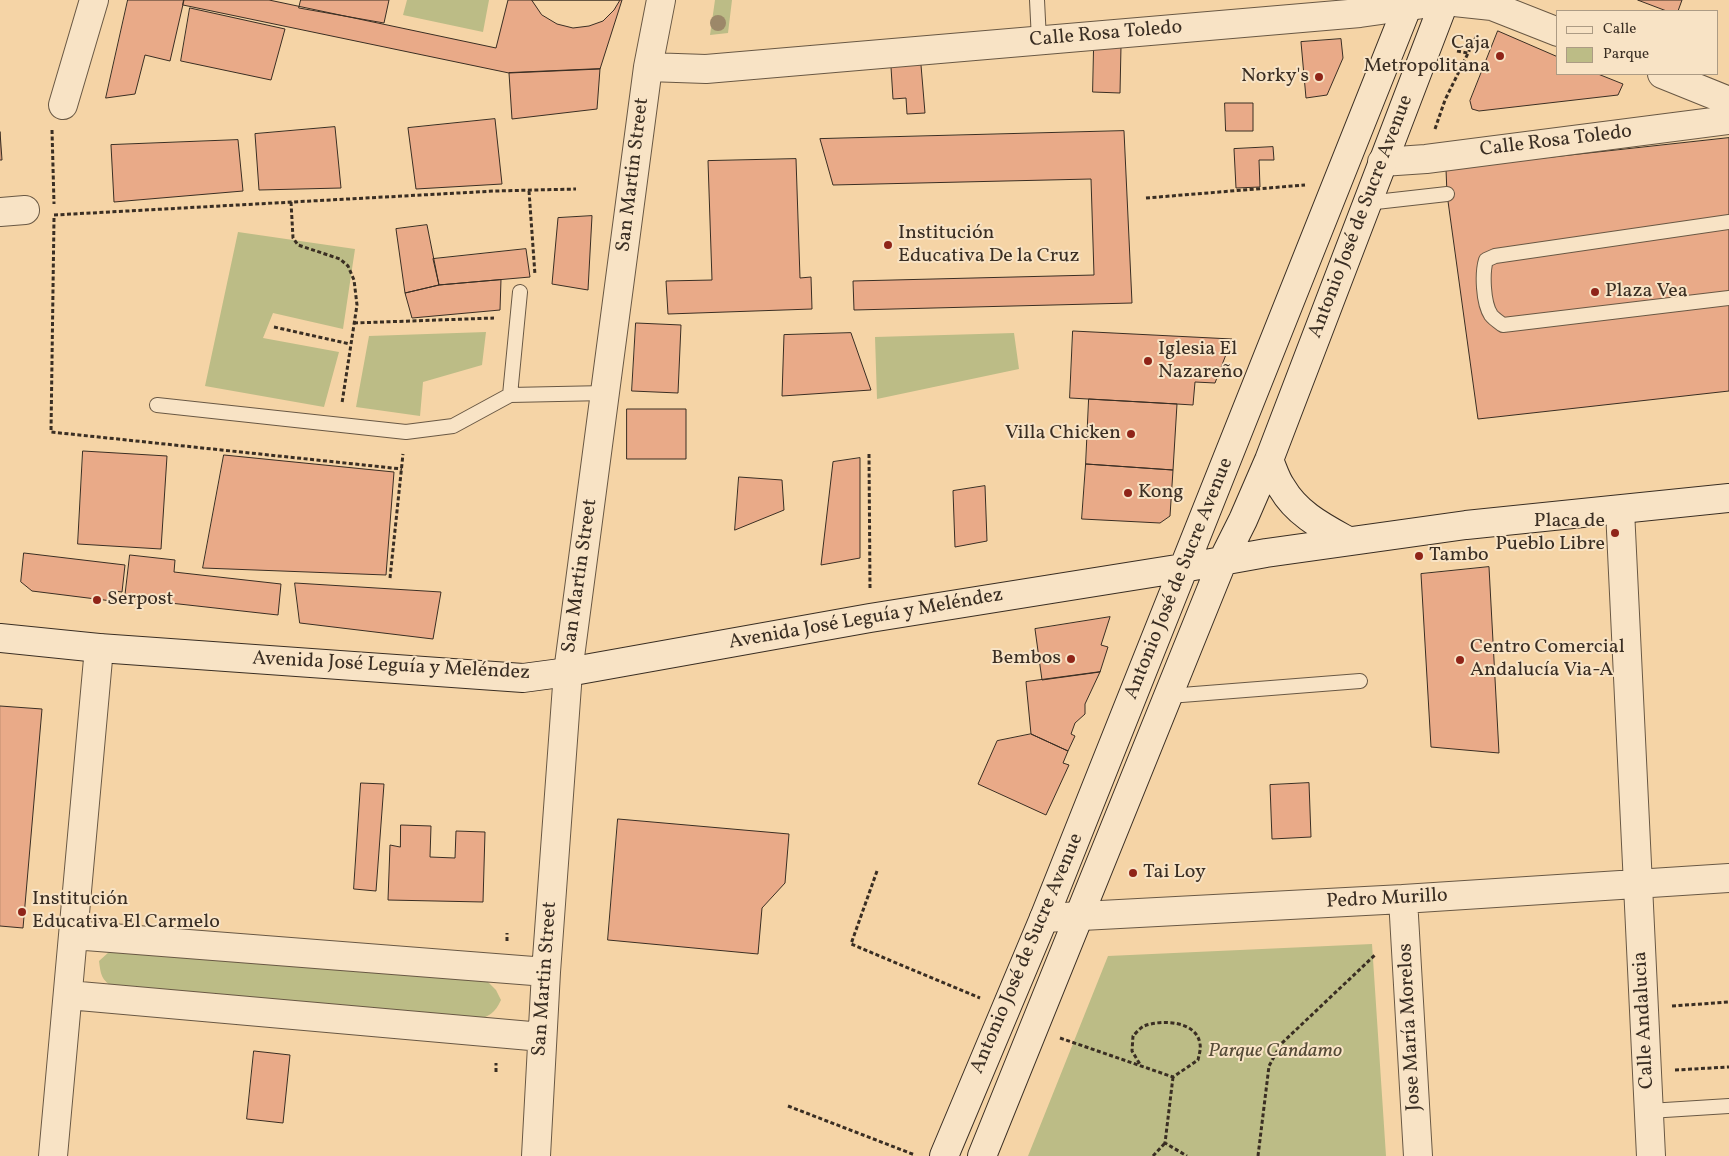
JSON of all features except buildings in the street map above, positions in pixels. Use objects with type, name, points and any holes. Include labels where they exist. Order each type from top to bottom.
[{"type":"street","points":[[65,98],[94,0]]},
{"type":"street","name":"San Martin Street","points":[[536,1156],[546,972],[568,672],[648,67],[661,0]]},
{"type":"street","name":"Calle Rosa Toledo","points":[[648,67],[706,69],[1360,13],[1409,3],[1445,1],[1492,6],[1556,31]]},
{"type":"street","name":"Antonio José de Sucre Avenue","points":[[982,1156],[1223,560],[1269,460],[1445,1]]},
{"type":"street","name":"Antonio José de Sucre Avenue","points":[[944,1156],[1044,918],[1409,3]]},
{"type":"street","points":[[1664,75],[1729,101]]},
{"type":"street","name":"Calle Rosa Toledo","points":[[1382,162],[1426,159],[1729,120]]},
{"type":"street","points":[[1269,460],[1282,488],[1297,508],[1314,522],[1348,542]]},
{"type":"street","name":"Avenida José Leguía y Meléndez","points":[[0,638],[99,648],[523,678],[568,672],[870,618],[1223,560],[1466,525],[1729,498]]},
{"type":"street","name":"Calle Andalucia","points":[[1620,510],[1651,1156]]},
{"type":"street","points":[[53,1156],[99,648]]},
{"type":"street","name":"Pedro Murillo","points":[[1044,918],[1403,899],[1729,878]]},
{"type":"street","name":"Jose María Morelos","points":[[1403,899],[1418,1156]]},
{"type":"street","points":[[73,935],[546,972]]},
{"type":"street","points":[[68,995],[542,1037]]},
{"type":"lane","points":[[1037,0],[1039,40]]},
{"type":"lane","points":[[1367,202],[1447,194]]},
{"type":"lane","points":[[1729,222],[1494,256],[1486,260],[1484,268],[1486,304],[1492,315],[1503,325],[1729,298]]},
{"type":"lane","points":[[510,395],[520,292]]},
{"type":"lane","points":[[157,405],[406,432],[453,426],[510,395],[606,393]]},
{"type":"lane","points":[[1169,696],[1360,681]]},
{"type":"lane","points":[[1649,1111],[1729,1106]]},
{"type":"path","points":[[1426,159],[1445,100],[1492,6]]},
{"type":"path","points":[[65,98],[53,101],[52,108],[54,214],[51,432],[402,469]]},
{"type":"path","points":[[1146,198],[1337,184]]},
{"type":"path","points":[[54,214],[495,190],[576,189]]},
{"type":"path","points":[[520,292],[536,288],[529,191]]},
{"type":"path","points":[[291,202],[293,238],[298,245],[340,259],[348,266],[354,280],[358,305],[338,425]]},
{"type":"path","points":[[354,323],[518,317]]},
{"type":"path","points":[[274,327],[350,344]]},
{"type":"path","points":[[390,578],[406,432]]},
{"type":"path","points":[[869,454],[870,618]]},
{"type":"path","points":[[877,871],[851,944],[1005,1008]]},
{"type":"path","points":[[1258,1156],[1269,1066],[1281,1044],[1405,928]]},
{"type":"path","points":[[1644,1008],[1729,1002]]},
{"type":"path","points":[[1141,1066],[1132,1051],[1133,1036],[1143,1026],[1161,1022],[1177,1023],[1194,1031],[1200,1044],[1198,1060],[1173,1078],[1165,1143],[1153,1156]]},
{"type":"path","points":[[1034,1029],[1173,1078]]},
{"type":"path","points":[[1647,1072],[1729,1067]]},
{"type":"path","points":[[788,1106],[916,1156]]},
{"type":"path","points":[[1165,1143],[1187,1156]]},
{"type":"green space","points":[[407,0],[489,0],[483,32],[403,15]]},
{"type":"green space","points":[[715,0],[732,0],[728,33],[710,35]]},
{"type":"green space","points":[[238,232],[355,249],[343,329],[273,313],[263,338],[339,352],[324,407],[205,386]]},
{"type":"green space","points":[[486,332],[482,365],[423,382],[420,416],[356,407],[369,336]]},
{"type":"green space","points":[[1014,333],[1019,369],[877,399],[875,337]]},
{"type":"green space","name":"Parque Candamo","points":[[1372,944],[1386,1156],[1028,1156],[1108,956]]},
{"type":"green space","points":[[120,951],[487,981],[496,990],[501,1000],[491,1014],[475,1020],[117,989],[108,984],[103,978],[99,961],[109,952]]},
{"type":"place","name":"Caja Metropolitana","points":[[1500,56]]},
{"type":"place","name":"Norky's","points":[[1319,77]]},
{"type":"place","name":"Institución Educativa De la Cruz","points":[[888,245]]},
{"type":"place","name":"Plaza Vea","points":[[1595,292]]},
{"type":"place","name":"Iglesia El Nazareño","points":[[1148,361]]},
{"type":"place","name":"Villa Chicken","points":[[1131,434]]},
{"type":"place","name":"Kong","points":[[1128,493]]},
{"type":"place","name":"Placa de Pueblo Libre","points":[[1615,533]]},
{"type":"place","name":"Tambo","points":[[1419,556]]},
{"type":"place","name":"Serpost","points":[[97,600]]},
{"type":"place","name":"Bembos","points":[[1071,659]]},
{"type":"place","name":"Centro Comercial Andalucía Via-A","points":[[1460,660]]},
{"type":"place","name":"Tai Loy","points":[[1133,873]]},
{"type":"place","name":"Institución Educativa El Carmelo","points":[[22,912]]}]
